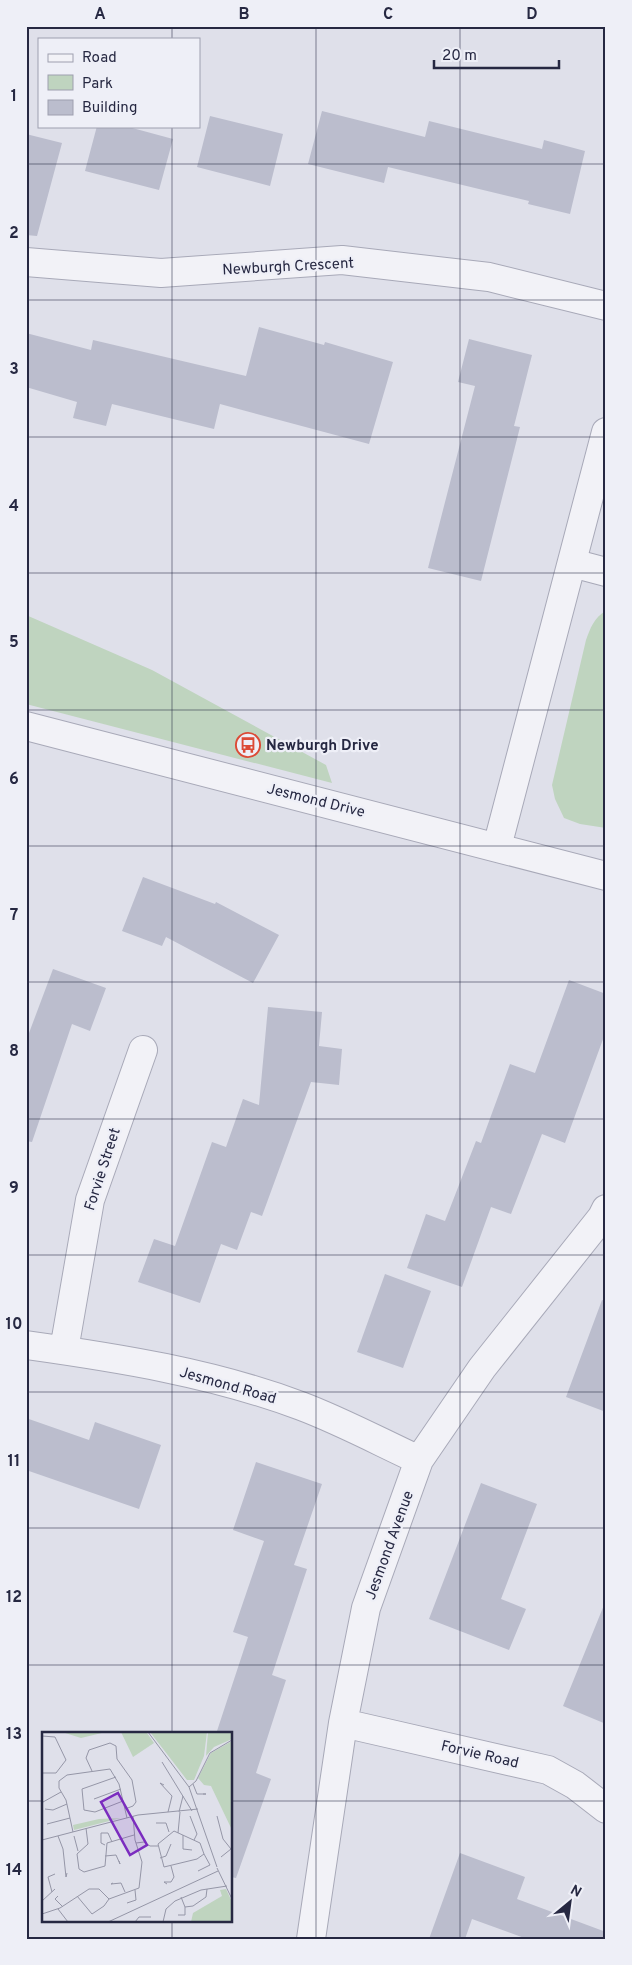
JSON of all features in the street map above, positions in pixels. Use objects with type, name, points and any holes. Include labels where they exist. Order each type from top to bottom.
[{"type":"street","name":"Newburgh Crescent","points":[[26,262],[161,273],[342,260],[488,277],[606,306]]},
{"type":"street","points":[[497,848],[606,432]]},
{"type":"street","points":[[572,563],[606,572]]},
{"type":"street","name":"Jesmond Drive","points":[[26,726],[606,876]]},
{"type":"street","name":"Forvie Street","points":[[64,1350],[90,1200],[143,1050]]},
{"type":"street","name":"Jesmond Avenue","points":[[311,1939],[343,1723],[366,1608],[419,1460],[482,1368],[605,1216]]},
{"type":"street","name":"Jesmond Road","points":[[26,1345],[186,1372],[301,1406],[419,1460]]},
{"type":"street","name":"Forvie Road","points":[[343,1723],[548,1770],[575,1785],[606,1810]]},
{"type":"green space","points":[[606,611],[606,828],[580,824],[564,818],[555,799],[552,785],[586,640],[595,620]]},
{"type":"green space","points":[[26,615],[152,670],[326,765],[332,783],[26,704]]},
{"type":"building","points":[[322,111],[425,137],[429,121],[542,149],[544,140],[585,151],[570,214],[528,204],[529,201],[388,167],[384,183],[308,164]]},
{"type":"building","points":[[210,116],[283,134],[270,186],[197,167]]},
{"type":"building","points":[[96,128],[132,128],[173,139],[159,190],[85,171]]},
{"type":"building","points":[[26,134],[62,143],[37,236],[26,235]]},
{"type":"building","points":[[259,327],[324,345],[325,342],[393,362],[369,444],[220,404],[214,429],[112,404],[106,426],[73,418],[77,402],[26,387],[26,333],[91,350],[93,340],[246,376]]},
{"type":"building","points":[[469,339],[532,355],[514,426],[520,427],[481,581],[428,568],[475,386],[458,382]]},
{"type":"building","points":[[143,877],[215,904],[216,902],[279,935],[253,983],[166,937],[162,946],[122,931]]},
{"type":"building","points":[[53,969],[106,988],[90,1031],[72,1024],[32,1142],[26,1141],[26,1041]]},
{"type":"building","points":[[569,980],[606,994],[606,1031],[565,1143],[542,1134],[511,1214],[491,1207],[462,1287],[407,1268],[426,1214],[445,1221],[476,1141],[481,1143],[510,1064],[535,1073]]},
{"type":"building","points":[[268,1007],[322,1012],[319,1046],[342,1049],[339,1085],[311,1082],[262,1216],[251,1212],[237,1250],[221,1244],[200,1303],[138,1282],[154,1239],[175,1246],[212,1142],[226,1147],[243,1099],[259,1105]]},
{"type":"building","points":[[385,1274],[431,1291],[403,1368],[357,1352]]},
{"type":"building","points":[[602,1300],[606,1301],[606,1412],[566,1397]]},
{"type":"building","points":[[26,1418],[89,1440],[95,1422],[161,1445],[139,1509],[26,1470]]},
{"type":"building","points":[[256,1462],[322,1484],[294,1565],[307,1569],[272,1675],[286,1680],[256,1773],[271,1779],[236,1878],[232,1877],[232,1732],[217,1731],[248,1637],[233,1632],[264,1541],[233,1530]]},
{"type":"building","points":[[481,1483],[537,1504],[501,1599],[526,1609],[509,1650],[429,1619]]},
{"type":"building","points":[[604,1605],[606,1605],[606,1724],[563,1706]]},
{"type":"building","points":[[460,1853],[525,1877],[517,1899],[606,1932],[606,1939],[527,1939],[472,1919],[465,1939],[429,1939]]},
{"type":"place","name":"Newburgh Drive","points":[[248,745]]}]
